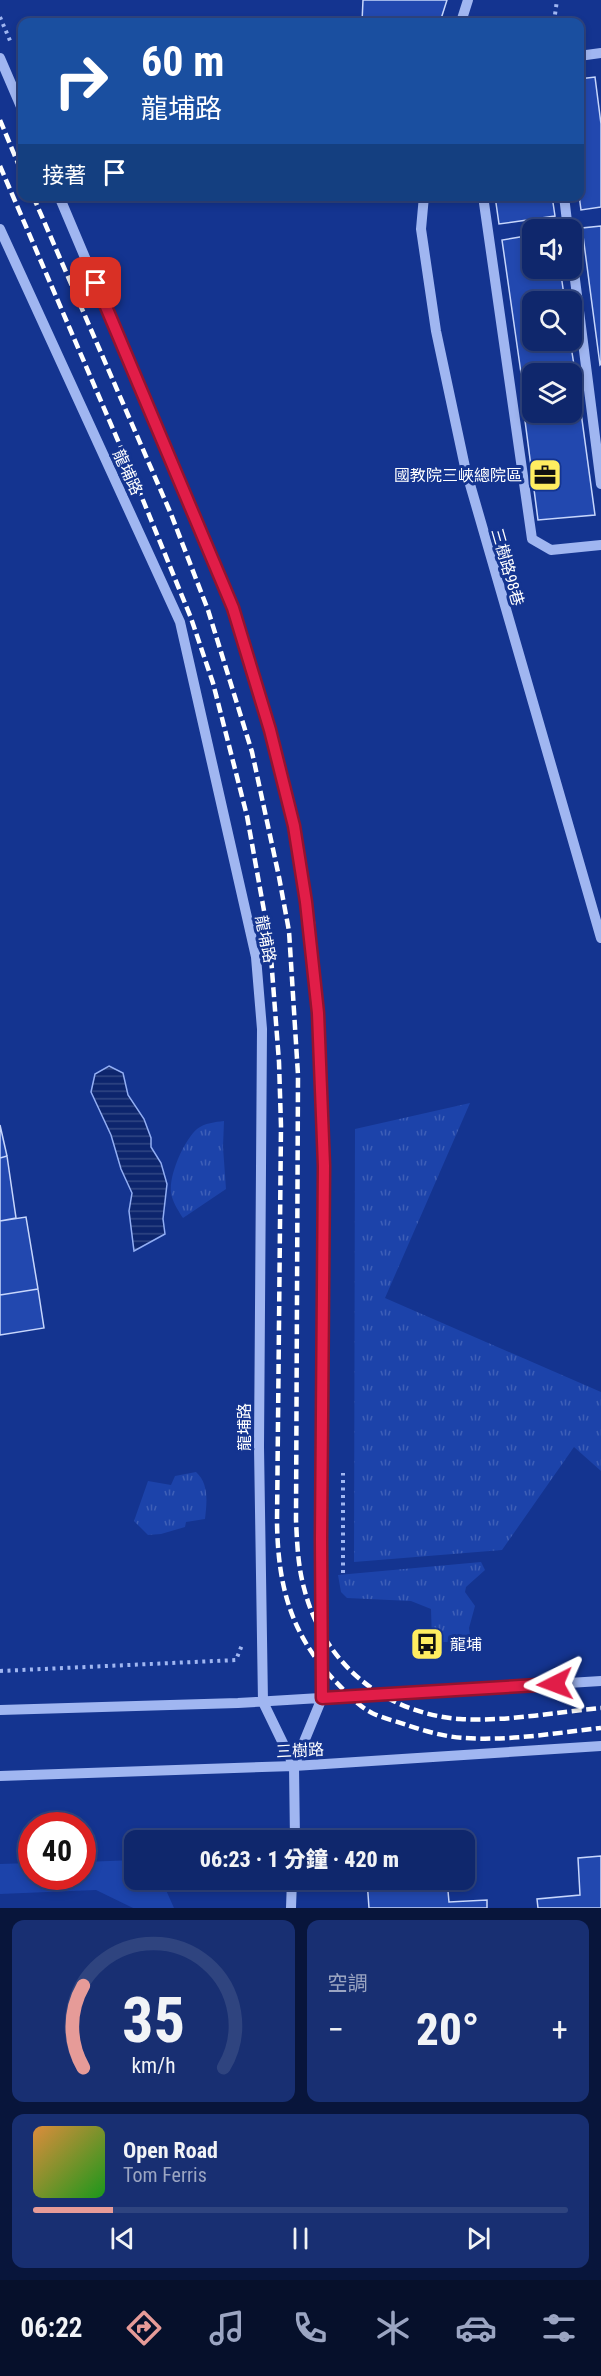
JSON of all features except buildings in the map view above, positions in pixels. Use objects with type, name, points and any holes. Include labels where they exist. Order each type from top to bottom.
[{"type":"street","points":[[462,18],[468,0]]},
{"type":"street","points":[[584,55],[601,53]]},
{"type":"street","points":[[0,58],[18,101]]},
{"type":"street","points":[[61,201],[233,608],[270,730],[294,826],[309,921],[318,1013],[324,1166],[322,1698],[294,1766],[295,1830]]},
{"type":"street","name":"三樹路98巷","points":[[424,201],[421,229],[436,331],[465,467],[601,938]]},
{"type":"street","points":[[484,201],[532,538],[551,550],[601,545]]},
{"type":"street","points":[[565,201],[567,219]]},
{"type":"street","name":"龍埔路","points":[[0,229],[180,622],[256,957],[262,1029],[259,1447],[262,1702]]},
{"type":"street","points":[[575,279],[601,484]]},
{"type":"street","points":[[0,1710],[262,1702],[601,1681]]},
{"type":"street","points":[[262,1702],[294,1766]]},
{"type":"street","name":"三樹路","points":[[0,1776],[294,1766],[601,1746]]},
{"type":"street","points":[[291,1908],[292,1890]]},
{"type":"path","points":[[555,18],[557,0]]},
{"type":"path","points":[[343,1468],[343,1585]]},
{"type":"path","points":[[0,1671],[236,1660],[246,1636]]},
{"type":"green space","points":[[470,1103],[385,1298],[601,1392],[601,1471],[574,1447],[502,1550],[354,1562],[355,1129]]},
{"type":"green space","points":[[224,1121],[226,1189],[183,1218],[174,1202],[171,1190],[177,1161],[197,1129],[207,1124]]},
{"type":"green space","points":[[196,1472],[205,1487],[205,1519],[186,1522],[185,1527],[161,1534],[148,1535],[134,1521],[148,1481],[171,1485],[175,1476]]},
{"type":"green space","points":[[481,1562],[485,1570],[466,1587],[465,1592],[475,1606],[469,1628],[471,1642],[432,1642],[431,1609],[411,1601],[347,1598],[341,1592],[338,1575]]},
{"type":"green space","points":[[124,1860],[124,1890],[166,1890],[174,1908],[133,1908],[96,1890],[96,1862]]},
{"type":"green space","points":[[18,1863],[18,1890],[96,1890],[0,1894],[0,1864]]},
{"type":"shaded area","points":[[109,1066],[123,1073],[128,1095],[144,1119],[151,1138],[151,1147],[161,1163],[167,1184],[163,1219],[165,1234],[134,1251],[129,1211],[132,1193],[121,1169],[111,1135],[91,1092],[95,1074]]},
{"type":"railway","points":[[0,120],[18,163]]},
{"type":"railway","points":[[0,166],[134,478],[191,618],[213,683],[247,816],[270,944],[279,1062],[281,1126],[277,1522],[280,1567],[289,1607],[297,1626],[319,1662],[352,1698],[376,1715],[428,1731],[481,1739],[601,1728]]},
{"type":"railway","points":[[35,201],[171,514],[208,610],[252,752],[279,877],[289,931],[298,1075],[296,1529],[300,1571],[313,1615],[341,1661],[382,1695],[406,1707],[432,1715],[477,1720],[601,1708]]},
{"type":"place","name":"國教院三峽總院區","points":[[545,475]]},
{"type":"place","name":"龍埔","points":[[427,1644]]},
{"type":"route","points":[[96,283],[233,608],[270,730],[294,826],[309,921],[318,1013],[324,1166],[322,1698],[555,1684]]}]
